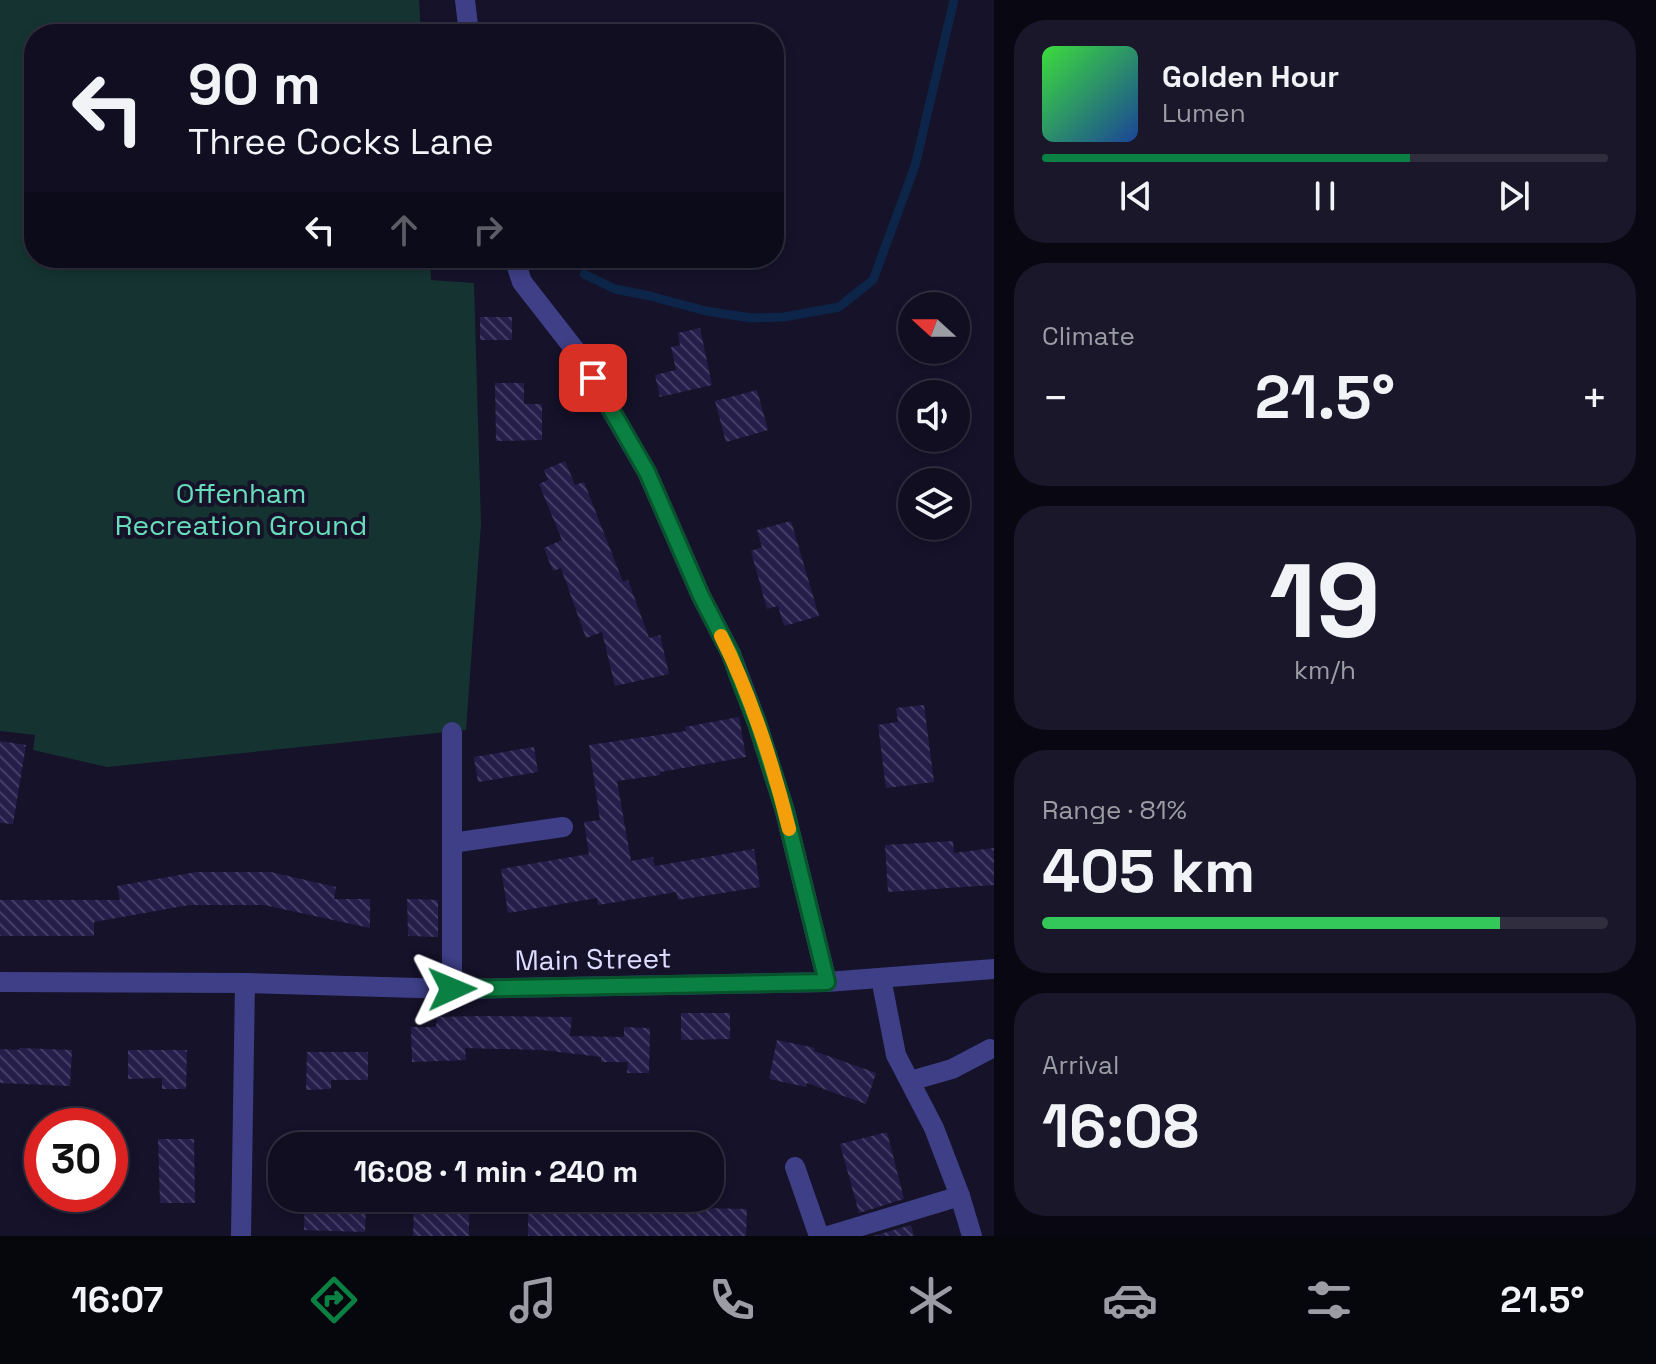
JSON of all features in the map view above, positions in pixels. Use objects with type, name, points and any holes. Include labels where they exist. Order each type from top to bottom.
[{"type":"street","points":[[465,0],[468,24]]},
{"type":"street","points":[[517,268],[522,282],[579,355],[647,472],[701,596],[731,654],[785,811],[827,982]]},
{"type":"street","points":[[452,732],[452,989]]},
{"type":"street","points":[[452,843],[563,827]]},
{"type":"street","name":"Main Street","points":[[0,982],[245,983],[452,989],[827,982],[994,969]]},
{"type":"street","points":[[881,978],[896,1055],[934,1128],[972,1236]]},
{"type":"street","points":[[241,1236],[245,983]]},
{"type":"street","points":[[910,1081],[952,1069],[990,1049]]},
{"type":"street","points":[[795,1167],[819,1236]]},
{"type":"street","points":[[828,1236],[960,1196]]},
{"type":"green space","name":"Offenham Recreation Ground","points":[[0,0],[419,0],[420,24],[24,24],[24,268],[430,268],[431,280],[474,283],[481,524],[466,730],[107,767],[33,750],[35,735],[0,731]]},
{"type":"building","points":[[480,317],[512,317],[512,340],[480,340]]},
{"type":"building","points":[[700,328],[712,385],[660,397],[655,375],[676,370],[671,347],[680,345],[678,333]]},
{"type":"building","points":[[495,383],[524,383],[524,404],[542,404],[542,440],[496,441]]},
{"type":"building","points":[[757,390],[768,430],[726,442],[715,401]]},
{"type":"building","points":[[565,461],[575,485],[584,482],[623,582],[628,580],[649,638],[660,635],[669,674],[615,686],[602,632],[586,638],[561,568],[553,571],[544,548],[562,540],[539,484],[548,480],[544,470]]},
{"type":"building","points":[[791,521],[819,616],[784,626],[778,606],[767,609],[751,551],[762,547],[757,530]]},
{"type":"building","points":[[924,705],[934,782],[886,788],[878,725],[898,722],[896,708]]},
{"type":"building","points":[[739,717],[746,757],[617,781],[631,861],[653,857],[655,866],[754,849],[760,887],[678,900],[676,892],[598,905],[597,898],[508,913],[501,869],[589,854],[584,822],[600,820],[589,745],[686,731],[685,727]]},
{"type":"building","points":[[0,741],[26,745],[13,824],[0,823]]},
{"type":"building","points":[[534,747],[538,772],[478,782],[474,757]]},
{"type":"building","points":[[953,841],[954,853],[994,848],[994,885],[888,892],[885,845]]},
{"type":"building","points":[[196,872],[271,872],[336,887],[334,899],[370,899],[370,928],[264,905],[189,905],[94,922],[94,936],[0,936],[0,900],[120,900],[117,886]]},
{"type":"building","points":[[407,899],[438,900],[438,937],[408,936]]},
{"type":"building","points":[[681,1013],[730,1013],[730,1039],[681,1040]]},
{"type":"building","points":[[437,1017],[572,1017],[570,1036],[624,1037],[624,1027],[650,1028],[649,1073],[627,1073],[628,1062],[601,1062],[601,1057],[543,1050],[465,1048],[466,1060],[412,1062],[411,1027],[436,1027]]},
{"type":"building","points":[[777,1040],[815,1048],[814,1051],[876,1073],[866,1104],[807,1083],[806,1087],[769,1079]]},
{"type":"building","points":[[0,1049],[72,1050],[70,1086],[0,1083]]},
{"type":"building","points":[[128,1050],[187,1050],[186,1089],[162,1089],[162,1078],[128,1079]]},
{"type":"building","points":[[307,1052],[368,1052],[368,1080],[331,1080],[331,1089],[306,1090]]},
{"type":"building","points":[[887,1132],[904,1199],[859,1213],[840,1144]]},
{"type":"building","points":[[158,1139],[194,1139],[195,1203],[160,1203]]},
{"type":"building","points":[[724,1208],[747,1209],[746,1236],[528,1236],[528,1212],[724,1212]]},
{"type":"building","points":[[305,1212],[366,1212],[365,1232],[304,1230]]},
{"type":"building","points":[[414,1212],[469,1212],[469,1236],[413,1236]]},
{"type":"building","points":[[911,1225],[914,1236],[873,1236]]},
{"type":"waterway","points":[[584,274],[615,289],[706,311],[751,318],[784,317],[839,307],[873,280],[915,166],[954,0]]},
{"type":"slow traffic","points":[[721,636],[757,723],[789,829]]},
{"type":"route","points":[[452,989],[827,982],[785,811],[731,654],[701,596],[647,472],[593,378]]}]
